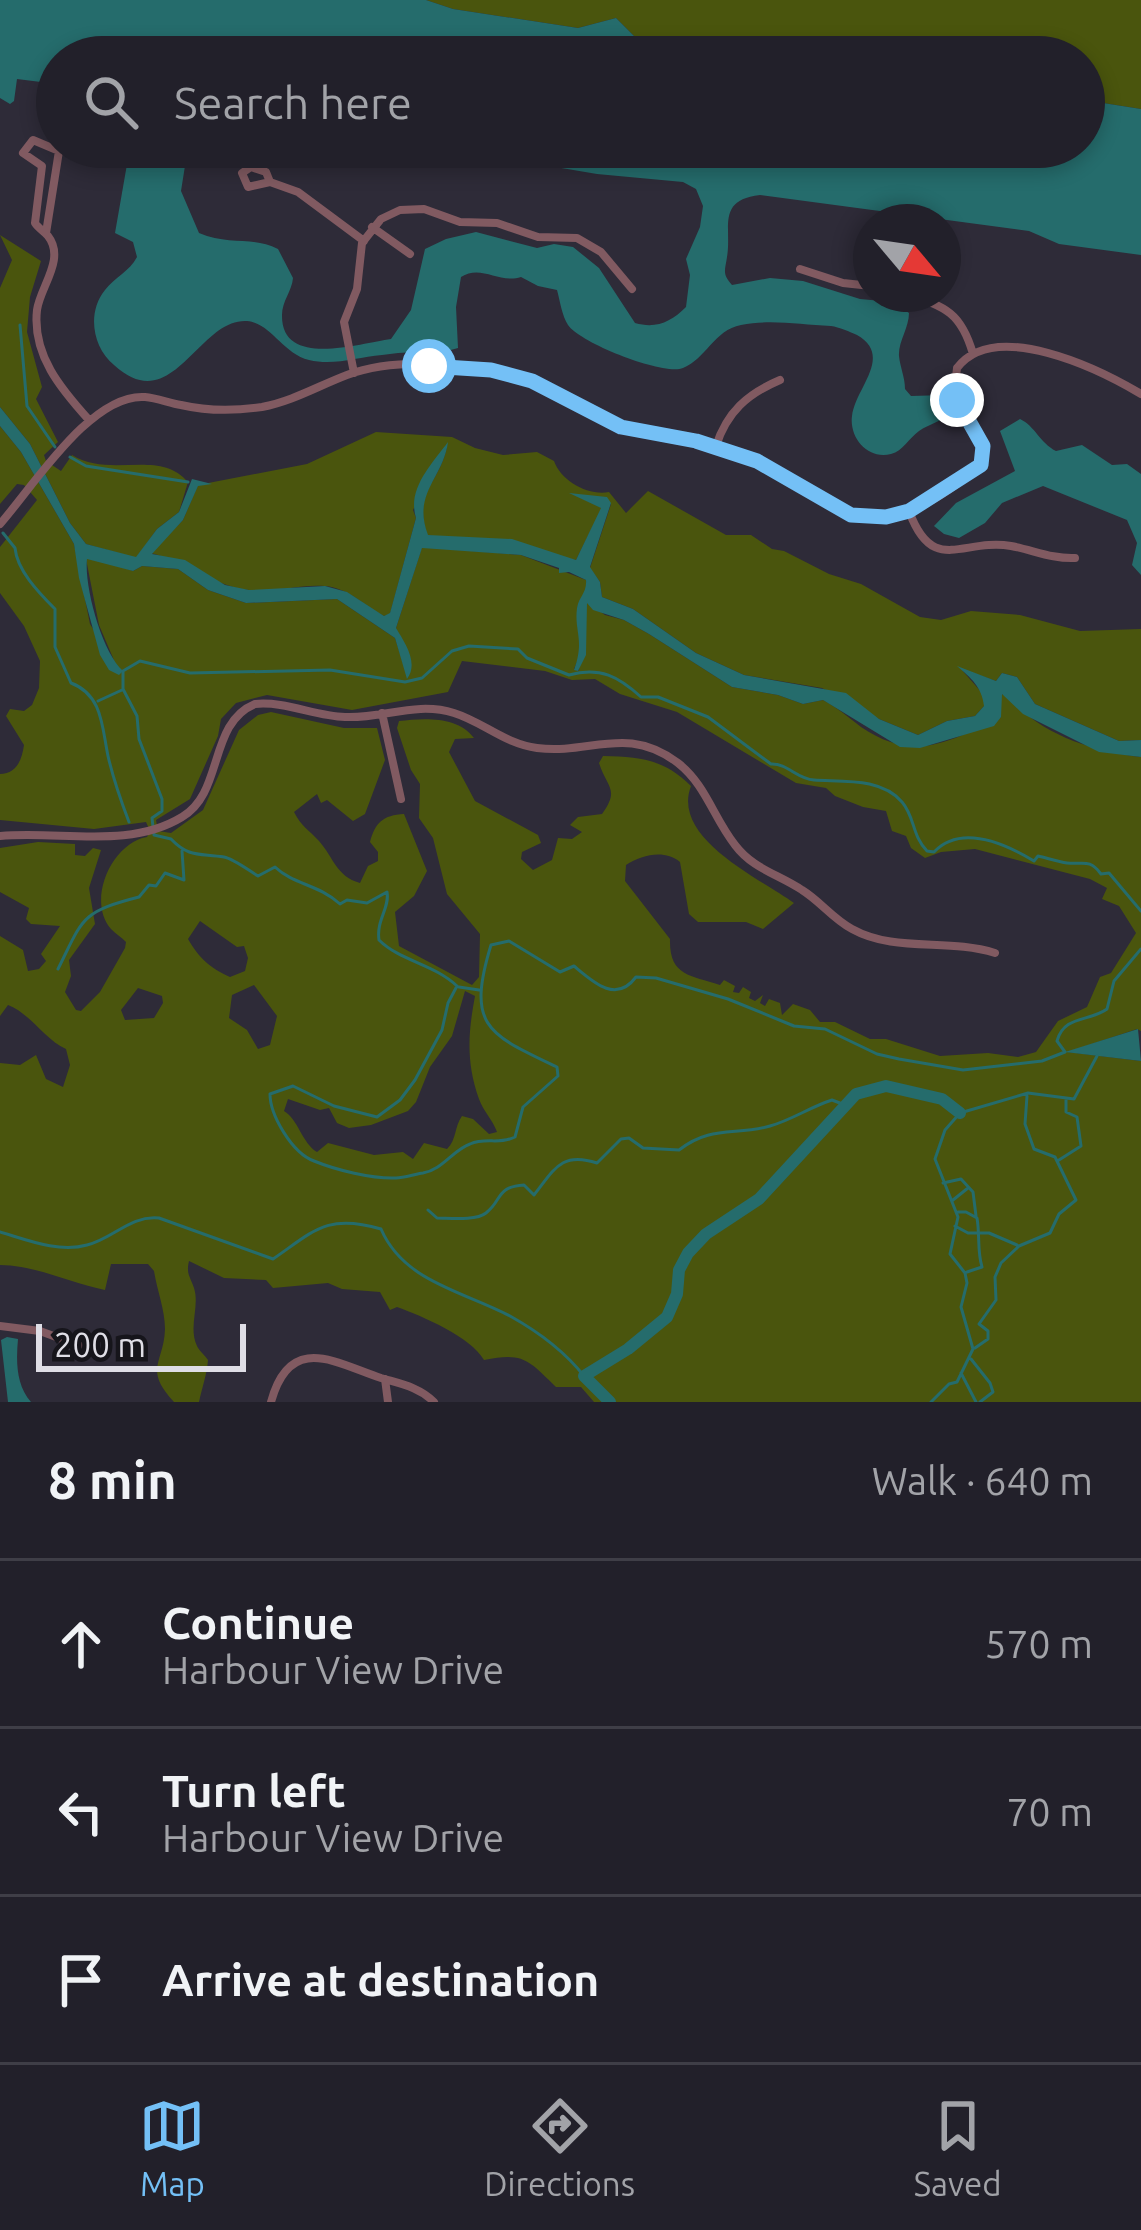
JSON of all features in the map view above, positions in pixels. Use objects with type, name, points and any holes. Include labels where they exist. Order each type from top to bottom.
[{"type":"street","points":[[36,141],[23,153],[36,162]]},
{"type":"street","points":[[42,168],[33,212],[39,230],[46,233]]},
{"type":"street","points":[[58,168],[46,233],[54,257],[38,307],[38,339],[54,377],[89,420]]},
{"type":"street","points":[[270,182],[298,192],[364,241]]},
{"type":"street","points":[[352,368],[344,322],[357,289],[364,241],[372,227],[392,213],[414,208],[460,222],[497,223],[538,237],[577,238],[601,252],[632,289]]},
{"type":"street","points":[[372,227],[410,254]]},
{"type":"street","points":[[800,269],[853,284]]},
{"type":"street","points":[[949,312],[973,354]]},
{"type":"street","points":[[0,524],[89,420],[109,404],[133,397],[201,409],[257,408],[292,399],[352,368],[429,366],[503,373],[551,389],[621,427],[716,446],[770,468],[843,512],[876,518],[909,511],[984,460],[983,446],[956,395],[957,368],[973,354],[1016,348],[1046,350],[1141,394]]},
{"type":"street","points":[[716,446],[738,405],[780,380]]},
{"type":"street","points":[[909,511],[919,535],[943,551],[1002,545],[1050,558],[1075,558]]},
{"type":"street","points":[[0,836],[106,837],[182,818],[198,802],[231,723],[246,708],[266,703],[352,718],[426,708],[452,712],[511,742],[535,748],[609,741],[645,746],[668,757],[697,782],[746,858],[803,890],[842,923],[878,939],[960,944],[994,953]]},
{"type":"street","points":[[382,713],[401,799]]},
{"type":"street","points":[[0,1326],[40,1331],[83,1347]]},
{"type":"street","points":[[271,1402],[283,1375],[308,1359],[336,1359],[418,1389],[434,1402]]},
{"type":"street","points":[[385,1379],[388,1402]]},
{"type":"green space","points":[[426,0],[1141,0],[1141,109],[1105,103],[1105,36],[634,36],[616,18],[578,28],[453,9]]},
{"type":"green space","points":[[0,235],[41,261],[30,297],[27,332],[42,387],[36,399],[58,442],[44,455],[46,461],[61,471],[72,455],[102,465],[163,467],[188,482],[179,512],[157,529],[136,558],[86,544],[70,523],[30,444],[0,407],[0,288],[12,260]]},
{"type":"green space","points":[[0,426],[21,452],[74,544],[90,624],[116,665],[99,625],[86,559],[133,571],[142,566],[178,569],[208,590],[246,603],[337,599],[395,638],[408,679],[396,628],[422,547],[521,555],[586,580],[588,589],[577,608],[581,651],[586,601],[732,687],[803,704],[823,700],[861,727],[898,744],[948,741],[1001,717],[1001,694],[1050,730],[1104,750],[1141,757],[1141,1031],[1068,1052],[1141,1061],[1141,1402],[594,1402],[581,1387],[556,1387],[524,1360],[484,1360],[445,1328],[397,1307],[390,1310],[380,1292],[328,1283],[273,1288],[266,1280],[224,1278],[189,1261],[195,1339],[208,1360],[199,1402],[174,1402],[157,1373],[165,1322],[154,1271],[148,1264],[111,1264],[105,1290],[0,1265],[0,1063],[20,1065],[36,1055],[46,1079],[63,1087],[70,1065],[66,1049],[24,1014],[8,1005],[0,1016],[0,936],[23,950],[28,971],[46,961],[41,954],[60,926],[31,924],[26,919],[29,908],[0,892],[0,848],[38,842],[75,844],[75,855],[101,850],[89,888],[95,924],[69,960],[71,976],[65,992],[81,1011],[100,992],[125,948],[126,942],[104,917],[101,903],[106,874],[123,850],[150,831],[146,822],[94,829],[0,820],[0,774],[15,769],[24,745],[6,716],[10,709],[24,711],[32,705],[39,688],[40,661],[24,626],[0,593],[0,547],[37,500],[17,484],[0,504]],"holes":[[[462,661],[545,671],[572,680],[595,679],[620,694],[677,712],[796,783],[826,788],[863,807],[886,811],[892,831],[906,836],[911,848],[925,858],[975,849],[1090,879],[1107,888],[1102,899],[1119,906],[1136,933],[1111,973],[1100,977],[1087,1007],[1058,1021],[1036,1052],[1018,1057],[988,1053],[940,1056],[886,1039],[870,1039],[835,1022],[820,1022],[810,1010],[793,1004],[782,1015],[780,1003],[769,999],[765,1006],[760,1003],[763,995],[755,1001],[743,987],[733,992],[735,986],[724,980],[720,985],[677,967],[670,939],[625,881],[626,865],[632,861],[660,855],[680,862],[689,914],[698,922],[746,922],[763,929],[794,903],[722,855],[694,823],[688,805],[691,786],[651,761],[603,756],[599,763],[611,793],[607,806],[602,814],[578,817],[570,825],[582,832],[572,839],[558,838],[552,860],[533,870],[521,859],[522,852],[541,843],[538,835],[475,801],[449,752],[455,739],[474,738],[450,722],[399,721],[397,728],[420,784],[419,818],[433,838],[447,894],[480,934],[479,977],[472,985],[399,946],[395,912],[414,896],[427,871],[404,814],[377,825],[370,842],[378,861],[368,866],[360,883],[340,871],[294,812],[317,794],[321,803],[327,800],[353,821],[365,814],[385,760],[377,728],[344,728],[271,712],[258,715],[239,730],[203,810],[171,833],[158,831],[156,820],[190,799],[221,719],[236,703],[267,695],[352,710],[448,692]],[[200,921],[237,947],[244,946],[245,971],[230,977],[223,974],[188,939]],[[254,985],[277,1016],[270,1045],[258,1049],[247,1030],[229,1018],[232,995]],[[138,988],[162,996],[154,1018],[125,1020],[121,1010]],[[465,991],[475,996],[472,1073],[497,1132],[489,1134],[473,1119],[462,1116],[447,1149],[424,1143],[413,1159],[403,1152],[374,1155],[328,1143],[317,1152],[284,1111],[288,1099],[320,1110],[329,1108],[337,1123],[349,1128],[371,1125],[408,1111],[452,1036]]]},
{"type":"green space","points":[[376,432],[452,437],[503,455],[537,452],[554,461],[576,485],[609,492],[626,513],[648,491],[726,535],[751,535],[772,549],[861,584],[920,617],[941,620],[971,611],[1020,615],[1080,631],[1141,629],[1141,740],[1119,741],[1035,704],[1017,677],[1002,673],[996,681],[961,669],[983,694],[985,705],[975,716],[947,721],[918,735],[822,688],[744,675],[696,653],[633,609],[602,597],[600,582],[590,568],[611,504],[575,495],[602,508],[576,560],[427,535],[425,497],[447,446],[413,510],[416,518],[390,614],[384,616],[334,587],[237,588],[151,553],[183,520],[198,485],[307,464]]},
{"type":"shaded area","points":[[0,0],[426,0],[453,9],[578,28],[616,18],[634,36],[36,36],[36,81],[17,79],[14,101],[10,104],[0,98]]},
{"type":"shaded area","points":[[1105,103],[1141,109],[1141,255],[1059,244],[1029,231],[961,222],[961,204],[853,207],[760,195],[737,203],[729,217],[725,272],[732,285],[770,278],[803,281],[853,297],[853,312],[909,313],[899,351],[905,389],[911,396],[946,395],[951,414],[919,431],[899,450],[883,455],[862,446],[852,424],[870,373],[868,343],[831,326],[741,325],[724,333],[683,368],[659,367],[605,349],[576,332],[566,321],[557,290],[521,277],[476,272],[461,277],[456,307],[458,348],[447,351],[318,362],[291,351],[263,327],[247,321],[214,334],[169,374],[153,380],[135,378],[114,365],[94,329],[99,299],[137,257],[133,242],[115,233],[126,168],[185,168],[181,191],[199,233],[278,249],[293,278],[282,310],[285,332],[294,342],[324,349],[391,339],[411,310],[425,249],[476,232],[537,248],[573,247],[599,268],[635,323],[663,323],[686,307],[690,275],[686,259],[703,206],[696,189],[683,182],[561,168],[1105,168]]},
{"type":"shaded area","points":[[0,407],[30,444],[70,523],[86,544],[136,557],[157,529],[179,512],[192,479],[212,484],[198,486],[183,520],[152,554],[185,560],[225,585],[249,590],[325,586],[347,592],[384,616],[390,613],[416,518],[418,487],[448,442],[426,497],[428,535],[512,539],[576,560],[601,508],[569,493],[607,497],[611,503],[590,567],[600,582],[602,597],[633,609],[696,653],[744,675],[846,693],[879,719],[918,735],[947,721],[975,716],[984,706],[978,688],[957,666],[996,681],[1002,673],[1017,677],[1035,704],[1119,741],[1141,740],[1141,757],[1099,752],[1023,714],[1002,694],[1001,717],[994,726],[920,748],[900,747],[823,700],[803,704],[732,687],[649,634],[587,603],[586,655],[578,671],[574,670],[579,651],[577,608],[586,580],[521,555],[422,548],[396,628],[411,660],[407,679],[395,638],[337,599],[246,603],[208,590],[178,569],[142,566],[133,571],[87,559],[96,618],[123,671],[119,675],[109,670],[100,655],[74,544],[21,452],[0,426]]},
{"type":"shaded area","points":[[1020,419],[1056,451],[1082,445],[1112,465],[1127,464],[1141,474],[1141,575],[1132,565],[1137,543],[1127,520],[1043,486],[1002,503],[985,523],[959,538],[934,526],[956,503],[1015,471],[1000,431]]},
{"type":"shaded area","points":[[1138,1029],[1141,1061],[1065,1052]]},
{"type":"shaded area","points":[[18,1339],[20,1380],[31,1402],[8,1402],[1,1340]]},
{"type":"waterway","points":[[20,325],[27,406],[55,447]]},
{"type":"waterway","points":[[70,457],[86,466],[188,482]]},
{"type":"waterway","points":[[3,533],[29,580],[55,609],[55,647],[71,683],[95,704],[129,822]]},
{"type":"waterway","points":[[1141,911],[1109,873],[1101,874],[1089,864],[1038,856],[1034,861],[983,839],[957,839],[927,851],[906,808],[883,788],[802,777],[771,764],[708,717],[658,697],[641,697],[608,675],[569,675],[527,658],[518,649],[469,646],[452,651],[422,678],[405,682],[330,670],[190,673],[140,661],[123,671],[123,689],[137,716],[139,739],[162,799],[162,811],[152,818],[154,835],[171,839],[189,852],[228,858],[258,876],[275,867],[340,904],[347,900],[367,903],[387,892],[379,940],[457,986],[442,1030],[415,1080],[400,1100],[377,1117],[334,1106],[293,1086],[270,1094],[290,1142],[306,1157],[343,1171],[406,1177],[436,1168],[470,1144],[515,1137],[523,1107],[558,1076],[557,1067],[514,1046],[489,1024],[481,994],[491,945],[509,941],[560,972],[574,966],[605,988],[621,989],[636,977],[656,978],[728,999],[794,1026],[825,1029],[877,1054],[963,1070],[1042,1061],[1065,1052],[1057,1041],[1060,1033],[1071,1023],[1107,1009],[1114,981],[1141,949]]},
{"type":"waterway","points":[[98,701],[122,690]]},
{"type":"waterway","points":[[58,969],[79,928],[94,913],[139,897],[165,873],[184,880],[182,851]]},
{"type":"waterway","points":[[459,987],[479,990]]},
{"type":"waterway","points":[[931,1402],[957,1382],[973,1349],[961,1307],[965,1273],[950,1254],[958,1217],[935,1159],[945,1130],[960,1113],[1028,1093],[1074,1099],[1097,1056]]},
{"type":"waterway","points":[[610,1402],[584,1376],[667,1317],[688,1253],[706,1234],[759,1199],[856,1094],[886,1086],[942,1099],[960,1113]]},
{"type":"waterway","points":[[975,1348],[988,1339],[988,1331],[979,1324],[996,1300],[995,1277],[1001,1263],[1019,1246],[1050,1233],[1059,1214],[1076,1200],[1055,1157],[1034,1149],[1025,1124],[1027,1096]]},
{"type":"waterway","points":[[428,1210],[437,1218],[482,1216],[508,1188],[524,1185],[534,1195],[560,1165],[575,1159],[597,1163],[621,1139],[629,1138],[643,1148],[679,1150],[702,1137],[757,1129],[832,1100],[845,1105]]},
{"type":"waterway","points":[[1059,1160],[1081,1146],[1077,1117],[1066,1112],[1066,1100]]},
{"type":"waterway","points":[[943,1183],[961,1179],[973,1192],[976,1216]]},
{"type":"waterway","points":[[953,1200],[968,1188]]},
{"type":"waterway","points":[[958,1212],[977,1218],[982,1267],[967,1272]]},
{"type":"waterway","points":[[0,1232],[76,1247],[139,1220],[159,1218],[273,1259],[311,1233],[334,1224],[381,1229],[391,1247],[420,1273],[520,1322],[559,1350],[584,1376]]},
{"type":"waterway","points":[[955,1226],[1017,1245]]},
{"type":"waterway","points":[[971,1359],[993,1392],[980,1402]]},
{"type":"waterway","points":[[961,1373],[976,1402]]},
{"type":"route","points":[[429,366],[491,370],[532,381],[621,427],[696,441],[757,461],[832,507],[865,517],[909,511],[981,465],[983,446],[957,400]]}]
